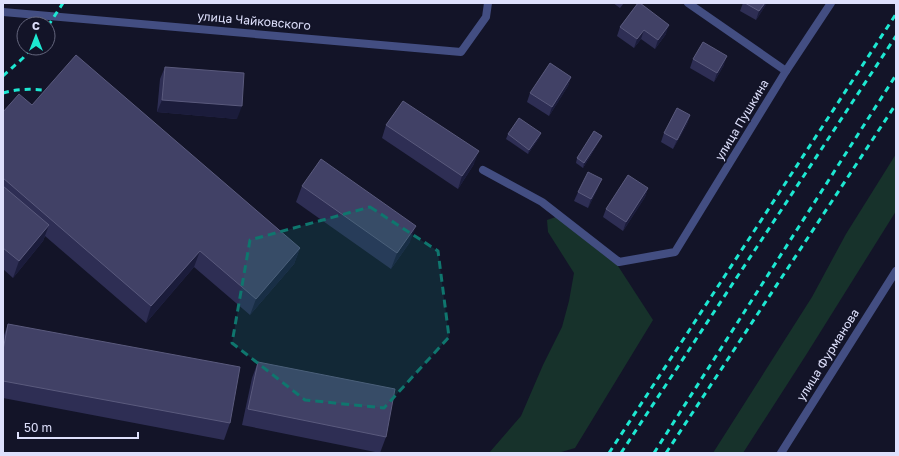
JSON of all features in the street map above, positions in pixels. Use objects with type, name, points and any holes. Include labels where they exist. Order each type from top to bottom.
[{"type":"street","name":"улица Чайковского","points":[[3,12],[461,52],[486,17],[488,3]]},
{"type":"street","points":[[688,3],[786,71]]},
{"type":"street","name":"улица Пушкина","points":[[483,170],[542,202],[619,262],[675,252],[786,71],[831,3]]},
{"type":"street","name":"улица Фурманова","points":[[781,453],[896,271]]},
{"type":"highlighted area","points":[[370,207],[438,251],[449,337],[384,408],[305,400],[232,343],[250,240]]},
{"type":"green space","points":[[896,154],[896,211],[743,453],[713,453],[812,297],[846,234]]},
{"type":"green space","points":[[556,217],[618,266],[653,320],[575,448],[558,453],[489,453],[521,416],[543,365],[562,327],[574,273],[548,232],[547,220]]},
{"type":"building","points":[[638,3],[669,25],[658,40],[644,30],[637,39],[620,27]]},
{"type":"building","points":[[745,3],[765,3],[759,11]]},
{"type":"building","points":[[703,42],[727,56],[717,73],[693,59]]},
{"type":"building","points":[[76,55],[300,248],[256,299],[200,251],[151,306],[3,178],[3,112],[19,94],[32,105]]},
{"type":"building","points":[[550,63],[571,77],[552,107],[530,93]]},
{"type":"building","points":[[165,67],[244,73],[242,106],[162,100]]},
{"type":"building","points":[[403,101],[479,151],[462,176],[386,125]]},
{"type":"building","points":[[677,108],[690,115],[677,140],[664,133]]},
{"type":"building","points":[[519,118],[541,133],[529,150],[508,134]]},
{"type":"building","points":[[594,131],[602,136],[584,163],[577,158]]},
{"type":"building","points":[[321,159],[416,226],[397,253],[302,186]]},
{"type":"building","points":[[588,172],[602,179],[591,199],[578,192]]},
{"type":"building","points":[[628,175],[648,188],[626,222],[606,209]]},
{"type":"building","points":[[3,186],[49,225],[19,261],[3,248]]},
{"type":"building","points":[[8,324],[240,367],[230,423],[3,381],[3,350]]},
{"type":"building","points":[[258,362],[395,389],[386,437],[248,409]]},
{"type":"railway","points":[[55,16],[63,3]]},
{"type":"railway","points":[[609,453],[896,14]]},
{"type":"railway","points":[[621,453],[896,36]]},
{"type":"railway","points":[[3,76],[25,56]]},
{"type":"railway","points":[[654,453],[896,75]]},
{"type":"railway","points":[[3,93],[28,89],[52,91]]},
{"type":"railway","points":[[666,453],[896,104]]}]
